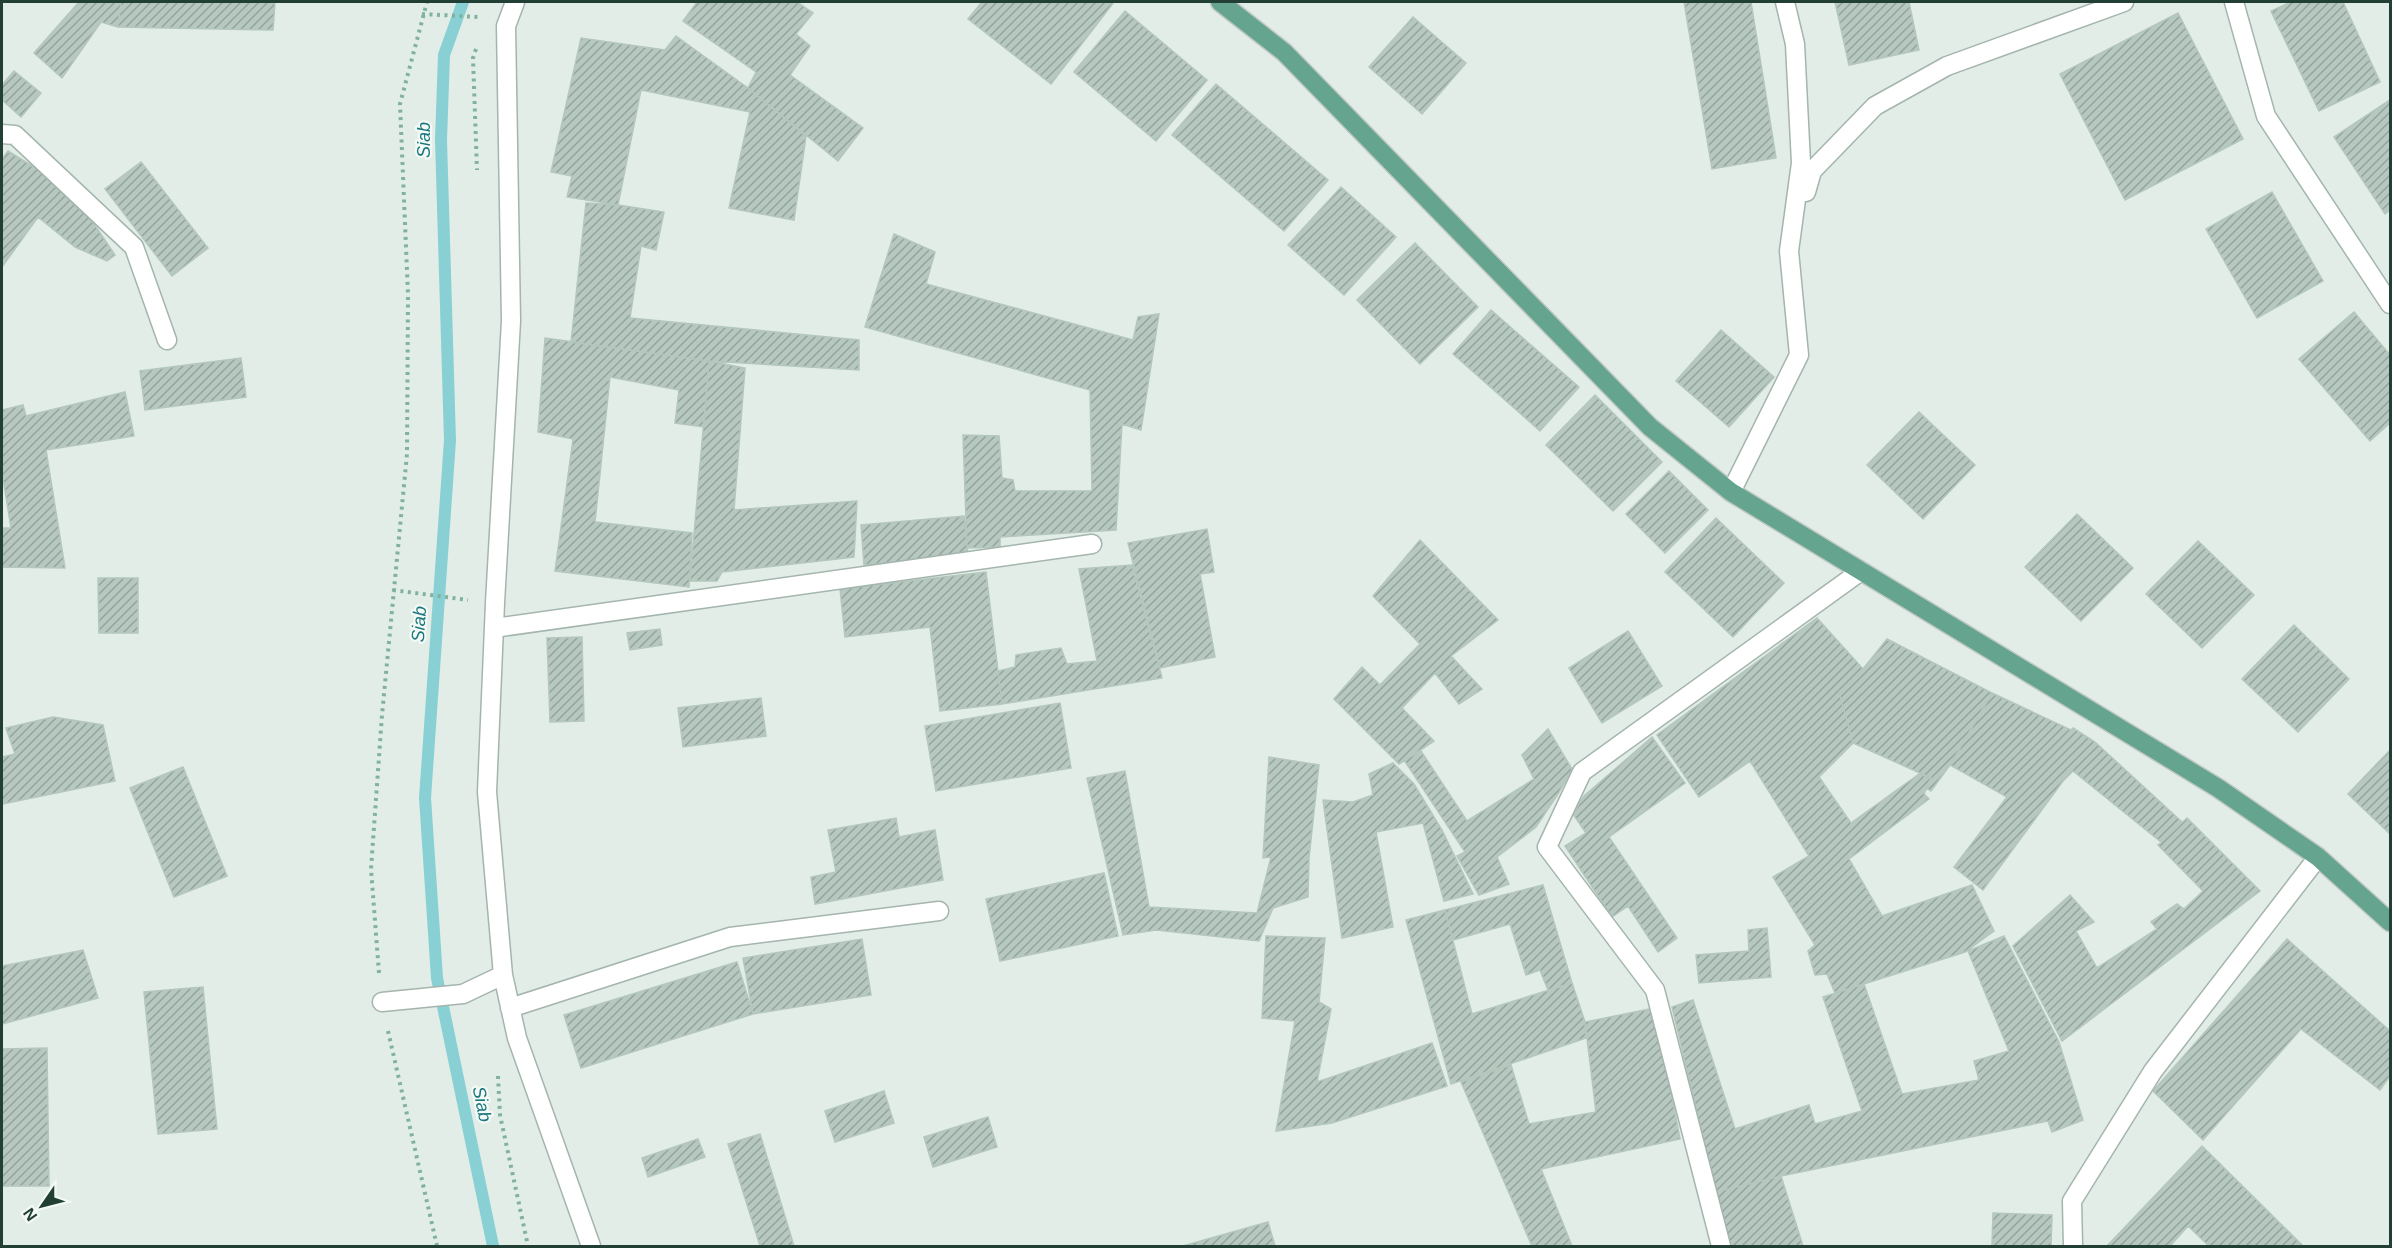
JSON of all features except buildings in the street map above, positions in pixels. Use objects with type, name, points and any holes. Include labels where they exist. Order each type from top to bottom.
[{"type":"main road","points":[[1221,2],[1284,52],[1650,427],[1731,492],[2218,788],[2318,857],[2391,922]]},
{"type":"street","points":[[515,2],[506,26],[511,321],[487,792],[503,975],[510,1008],[517,1038],[591,1246]]},
{"type":"street","points":[[1731,492],[1799,355],[1789,251],[1801,163],[1795,44],[1785,2]]},
{"type":"street","points":[[1789,251],[1812,171],[1875,106],[1947,66],[2124,2]]},
{"type":"street","points":[[2234,2],[2266,116],[2391,304]]},
{"type":"street","points":[[2,134],[15,135],[134,248],[167,340]]},
{"type":"street","points":[[494,628],[1092,544]]},
{"type":"street","points":[[1721,1246],[1655,990],[1547,847],[1582,772],[1861,571]]},
{"type":"street","points":[[2073,1246],[2072,1201],[2153,1071],[2318,857]]},
{"type":"street","points":[[510,1008],[730,937],[939,911]]},
{"type":"street","points":[[382,1002],[463,994],[503,975]]},
{"type":"path","points":[[427,2],[400,104],[408,295],[407,454],[393,590],[371,869],[382,1002],[401,1095],[437,1246]]},
{"type":"path","points":[[422,14],[470,16]]},
{"type":"path","points":[[393,590],[465,599]]},
{"type":"waterway","name":"Siab","points":[[463,2],[444,55],[441,140],[450,440],[425,798],[437,978],[493,1246]]}]
